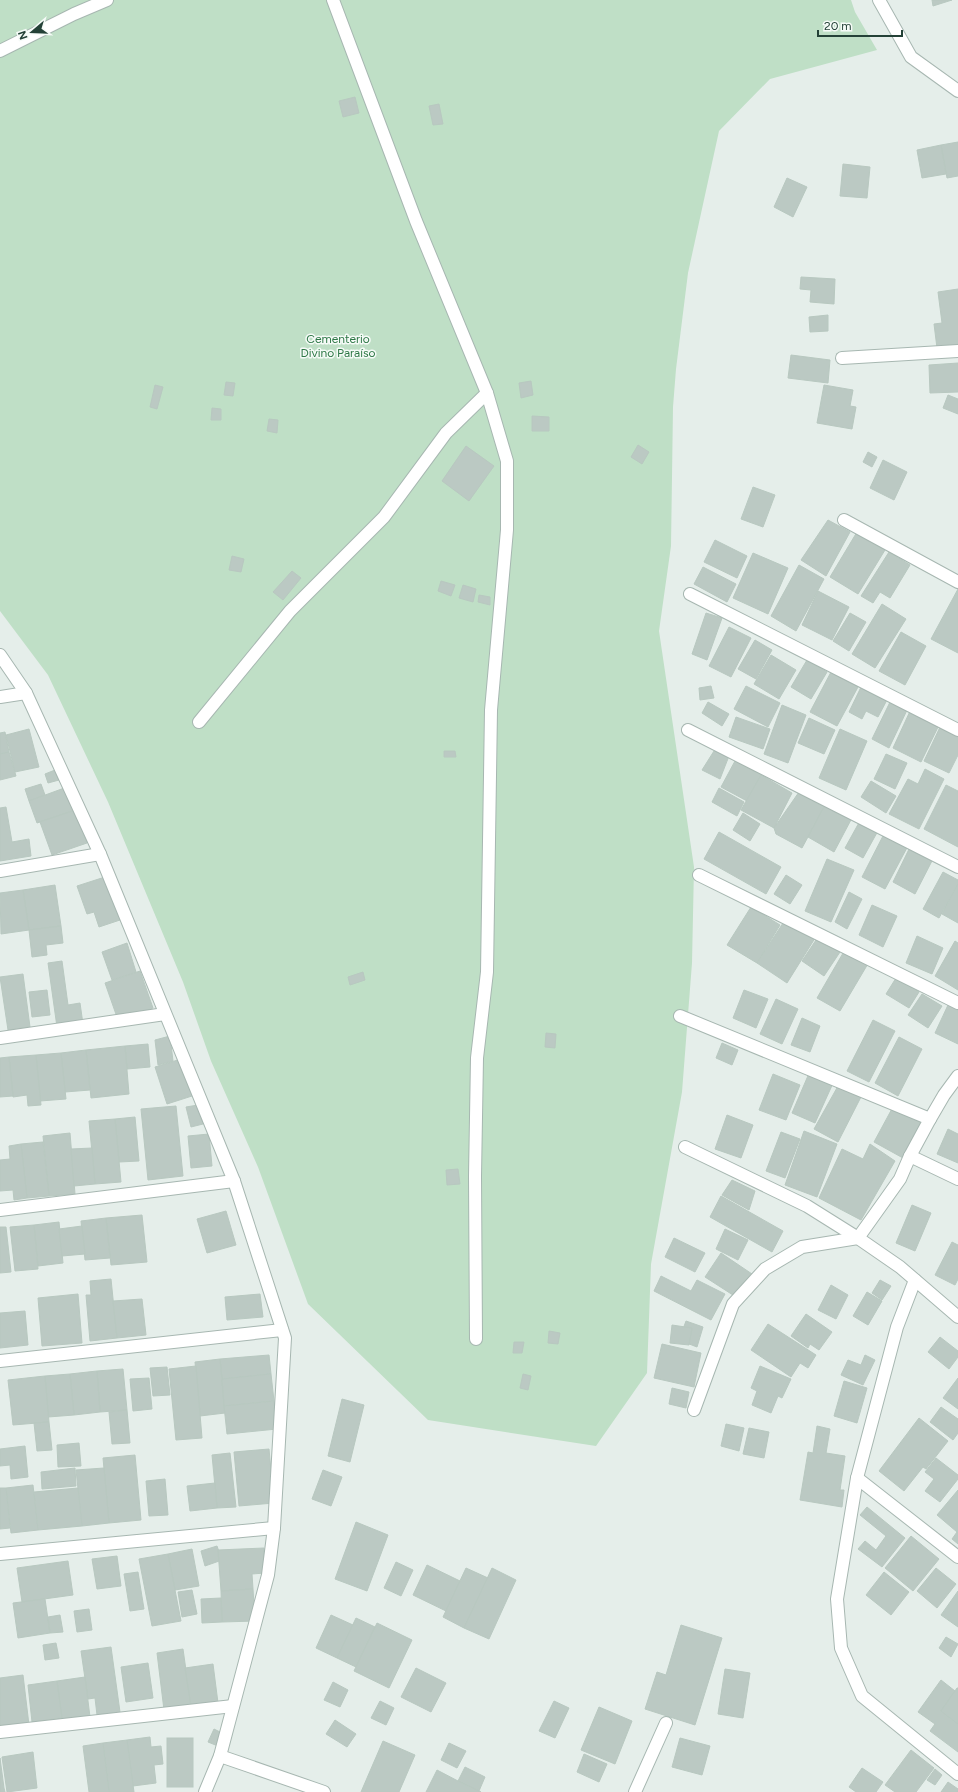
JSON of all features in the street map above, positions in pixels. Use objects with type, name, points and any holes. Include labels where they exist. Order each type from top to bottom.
[{"type":"street","points":[[0,51],[74,14],[107,0]]},
{"type":"street","points":[[333,0],[410,206],[487,393],[507,462],[507,530],[491,710],[487,972],[477,1058],[475,1176],[476,1339]]},
{"type":"street","points":[[878,0],[911,57],[958,91]]},
{"type":"street","points":[[842,358],[958,351]]},
{"type":"street","points":[[199,722],[290,611],[384,517],[446,433],[487,393]]},
{"type":"street","points":[[844,520],[958,582]]},
{"type":"street","points":[[690,594],[958,730]]},
{"type":"street","points":[[0,655],[26,693],[100,854],[234,1181],[285,1338],[274,1528],[268,1575],[220,1756],[205,1792]]},
{"type":"street","points":[[0,697],[26,693]]},
{"type":"street","points":[[688,730],[958,866]]},
{"type":"street","points":[[0,871],[100,854]]},
{"type":"street","points":[[699,874],[958,1003]]},
{"type":"street","points":[[0,1038],[165,1014]]},
{"type":"street","points":[[680,1016],[930,1119]]},
{"type":"street","points":[[694,1410],[733,1304],[765,1269],[802,1247],[858,1238],[900,1179],[910,1156],[930,1119],[944,1095],[958,1076]]},
{"type":"street","points":[[685,1147],[807,1206],[858,1238],[900,1267],[958,1317]]},
{"type":"street","points":[[910,1156],[958,1180]]},
{"type":"street","points":[[0,1210],[234,1181]]},
{"type":"street","points":[[914,1280],[897,1327],[857,1478],[838,1599],[841,1648],[862,1696],[958,1774]]},
{"type":"street","points":[[0,1361],[282,1330]]},
{"type":"street","points":[[857,1478],[958,1557]]},
{"type":"street","points":[[0,1554],[274,1528]]},
{"type":"street","points":[[0,1732],[233,1706]]},
{"type":"street","points":[[635,1792],[666,1723]]},
{"type":"street","points":[[220,1756],[324,1792]]},
{"type":"green space","name":"Cementerio Divino Paraíso","points":[[0,0],[851,0],[855,12],[877,50],[770,79],[719,131],[688,273],[676,369],[673,407],[671,546],[659,631],[694,867],[692,963],[682,1092],[651,1264],[647,1373],[596,1446],[428,1420],[308,1304],[258,1167],[211,1061],[183,982],[108,802],[48,675],[0,611]]},
{"type":"building","points":[[932,0],[952,0],[933,6]]},
{"type":"building","points":[[355,97],[359,113],[343,117],[339,101]]},
{"type":"building","points":[[439,104],[443,124],[433,125],[429,106]]},
{"type":"building","points":[[958,142],[958,176],[947,178],[941,145]]},
{"type":"building","points":[[941,145],[946,174],[922,178],[917,150]]},
{"type":"building","points":[[843,164],[870,167],[867,198],[840,196]]},
{"type":"building","points":[[787,178],[807,187],[793,217],[774,207]]},
{"type":"building","points":[[801,277],[835,279],[834,304],[810,302],[811,290],[800,289]]},
{"type":"building","points":[[958,289],[958,345],[937,348],[934,324],[942,323],[938,292]]},
{"type":"building","points":[[828,315],[828,331],[810,332],[809,317]]},
{"type":"building","points":[[791,355],[830,360],[828,383],[788,378]]},
{"type":"building","points":[[958,363],[958,392],[930,393],[929,365]]},
{"type":"building","points":[[531,381],[533,395],[521,398],[519,383]]},
{"type":"building","points":[[226,382],[235,383],[233,396],[224,395]]},
{"type":"building","points":[[155,385],[163,387],[157,409],[150,407]]},
{"type":"building","points":[[824,385],[853,390],[850,406],[856,407],[852,429],[817,423]]},
{"type":"building","points":[[948,395],[958,399],[958,414],[943,408]]},
{"type":"building","points":[[212,408],[221,409],[221,420],[211,420]]},
{"type":"building","points":[[532,416],[549,417],[549,431],[532,431]]},
{"type":"building","points":[[269,419],[278,420],[277,433],[267,431]]},
{"type":"building","points":[[638,445],[649,452],[642,464],[631,457]]},
{"type":"building","points":[[466,446],[494,466],[469,501],[442,481]]},
{"type":"building","points":[[868,452],[877,457],[872,467],[863,462]]},
{"type":"building","points":[[883,460],[907,472],[894,500],[870,488]]},
{"type":"building","points":[[753,487],[775,495],[763,527],[741,519]]},
{"type":"building","points":[[828,520],[850,532],[826,576],[801,560]]},
{"type":"building","points":[[857,532],[885,550],[858,594],[830,577]]},
{"type":"building","points":[[715,540],[747,556],[737,578],[704,562]]},
{"type":"building","points":[[889,552],[910,565],[890,598],[880,592],[873,603],[861,596]]},
{"type":"building","points":[[753,553],[788,568],[768,614],[733,598]]},
{"type":"building","points":[[232,556],[244,559],[241,572],[229,570]]},
{"type":"building","points":[[799,565],[824,579],[796,631],[771,616]]},
{"type":"building","points":[[703,567],[736,584],[727,602],[694,584]]},
{"type":"building","points":[[292,571],[301,578],[283,600],[273,592]]},
{"type":"building","points":[[441,581],[455,585],[451,596],[438,591]]},
{"type":"building","points":[[463,585],[476,589],[473,602],[459,598]]},
{"type":"building","points":[[958,589],[958,653],[931,639]]},
{"type":"building","points":[[818,591],[849,607],[832,640],[802,625]]},
{"type":"building","points":[[479,595],[490,597],[490,605],[478,602]]},
{"type":"building","points":[[882,604],[906,619],[875,668],[852,654]]},
{"type":"building","points":[[706,613],[722,618],[707,660],[692,654]]},
{"type":"building","points":[[850,613],[866,622],[849,651],[833,641]]},
{"type":"building","points":[[729,627],[751,638],[731,677],[709,666]]},
{"type":"building","points":[[901,632],[926,646],[905,685],[879,671]]},
{"type":"building","points":[[755,640],[772,650],[756,679],[738,669]]},
{"type":"building","points":[[771,655],[796,670],[779,699],[754,684]]},
{"type":"building","points":[[807,660],[827,672],[811,699],[791,687]]},
{"type":"building","points":[[831,672],[858,687],[837,726],[810,712]]},
{"type":"building","points":[[862,685],[888,698],[878,717],[866,711],[862,719],[849,712]]},
{"type":"building","points":[[711,686],[714,698],[700,700],[699,688]]},
{"type":"building","points":[[746,686],[780,703],[768,727],[734,709]]},
{"type":"building","points":[[891,700],[908,708],[889,748],[872,739]]},
{"type":"building","points":[[708,702],[729,714],[722,726],[702,713]]},
{"type":"building","points":[[782,705],[806,715],[788,763],[764,754]]},
{"type":"building","points":[[911,709],[940,723],[921,762],[893,748]]},
{"type":"building","points":[[736,717],[770,729],[763,749],[729,737]]},
{"type":"building","points":[[809,718],[835,730],[824,754],[798,743]]},
{"type":"building","points":[[941,725],[958,733],[958,755],[949,773],[924,761]]},
{"type":"building","points":[[29,729],[39,767],[15,772],[6,735]]},
{"type":"building","points":[[840,729],[867,741],[846,790],[819,778]]},
{"type":"building","points":[[5,732],[9,752],[0,754],[0,733]]},
{"type":"building","points":[[444,751],[455,751],[456,757],[444,757]]},
{"type":"building","points":[[714,751],[729,756],[720,779],[702,770]]},
{"type":"building","points":[[9,752],[16,776],[0,780],[0,754]]},
{"type":"building","points":[[886,754],[907,763],[895,789],[874,779]]},
{"type":"building","points":[[735,761],[761,775],[747,801],[721,787]]},
{"type":"building","points":[[925,769],[944,779],[919,829],[889,814],[908,779],[918,784]]},
{"type":"building","points":[[55,770],[59,780],[48,783],[45,774]]},
{"type":"building","points":[[761,775],[792,793],[774,828],[741,810]]},
{"type":"building","points":[[871,781],[896,796],[886,813],[861,797]]},
{"type":"building","points":[[41,784],[45,795],[29,801],[25,789]]},
{"type":"building","points":[[946,785],[958,791],[958,847],[924,829]]},
{"type":"building","points":[[67,787],[75,810],[37,823],[29,801]]},
{"type":"building","points":[[719,788],[744,802],[737,816],[712,802]]},
{"type":"building","points":[[799,792],[824,807],[802,848],[776,834],[774,828]]},
{"type":"building","points":[[827,801],[853,816],[834,852],[808,837]]},
{"type":"building","points":[[6,807],[12,842],[29,839],[31,856],[0,861],[0,808]]},
{"type":"building","points":[[75,810],[87,843],[52,855],[40,822]]},
{"type":"building","points":[[743,813],[760,824],[750,841],[733,830]]},
{"type":"building","points":[[861,819],[879,829],[863,858],[845,848]]},
{"type":"building","points":[[719,832],[781,867],[766,894],[704,859]]},
{"type":"building","points":[[885,832],[909,844],[885,889],[862,877]]},
{"type":"building","points":[[912,843],[935,855],[915,894],[893,882]]},
{"type":"building","points":[[827,859],[854,870],[831,922],[805,911]]},
{"type":"building","points":[[943,872],[958,880],[958,884],[939,918],[923,909]]},
{"type":"building","points":[[786,875],[802,885],[790,904],[774,894]]},
{"type":"building","points":[[108,876],[123,919],[99,927],[94,912],[87,914],[77,886]]},
{"type":"building","points":[[958,884],[958,923],[942,914]]},
{"type":"building","points":[[55,885],[61,926],[29,930],[23,890]]},
{"type":"building","points":[[23,890],[29,930],[1,934],[0,893]]},
{"type":"building","points":[[849,892],[862,899],[847,929],[835,922]]},
{"type":"building","points":[[872,905],[897,916],[883,947],[859,935]]},
{"type":"building","points":[[751,907],[780,925],[757,963],[727,945]]},
{"type":"building","points":[[785,920],[817,935],[787,983],[757,963]]},
{"type":"building","points":[[61,926],[63,943],[46,945],[47,955],[32,957],[29,930]]},
{"type":"building","points":[[917,936],[943,948],[932,974],[906,963]]},
{"type":"building","points":[[818,937],[840,952],[824,976],[802,961]]},
{"type":"building","points":[[955,941],[958,943],[958,990],[935,976]]},
{"type":"building","points":[[127,943],[136,972],[112,980],[102,952]]},
{"type":"building","points":[[846,948],[869,962],[840,1011],[817,998]]},
{"type":"building","points":[[62,961],[68,1005],[80,1003],[83,1024],[57,1027],[48,963]]},
{"type":"building","points":[[140,971],[153,1008],[118,1020],[105,983]]},
{"type":"building","points":[[363,972],[365,980],[350,985],[348,977]]},
{"type":"building","points":[[23,974],[30,1027],[8,1030],[0,977]]},
{"type":"building","points":[[896,978],[919,992],[909,1008],[886,994]]},
{"type":"building","points":[[47,990],[50,1015],[32,1017],[29,992]]},
{"type":"building","points":[[744,990],[768,999],[756,1028],[733,1018]]},
{"type":"building","points":[[922,994],[942,1006],[928,1028],[908,1015]]},
{"type":"building","points":[[776,999],[798,1009],[782,1044],[760,1034]]},
{"type":"building","points":[[948,1005],[958,1010],[958,1044],[935,1033]]},
{"type":"building","points":[[802,1018],[820,1026],[810,1052],[791,1045]]},
{"type":"building","points":[[873,1020],[895,1031],[869,1082],[847,1071]]},
{"type":"building","points":[[546,1033],[556,1034],[555,1048],[545,1047]]},
{"type":"building","points":[[170,1036],[173,1061],[158,1065],[155,1040]]},
{"type":"building","points":[[899,1037],[922,1049],[898,1096],[875,1083]]},
{"type":"building","points":[[722,1043],[738,1050],[732,1065],[716,1058]]},
{"type":"building","points":[[148,1044],[150,1067],[127,1069],[125,1046]]},
{"type":"building","points":[[125,1046],[129,1094],[91,1098],[86,1050]]},
{"type":"building","points":[[86,1050],[90,1090],[65,1092],[61,1053]]},
{"type":"building","points":[[61,1053],[66,1099],[40,1101],[36,1055]]},
{"type":"building","points":[[36,1055],[41,1105],[28,1106],[27,1095],[13,1097],[9,1057]]},
{"type":"building","points":[[9,1057],[13,1096],[0,1097],[0,1058]]},
{"type":"building","points":[[181,1059],[192,1096],[167,1104],[155,1067]]},
{"type":"building","points":[[810,1071],[834,1081],[815,1123],[792,1113]]},
{"type":"building","points":[[773,1074],[800,1085],[786,1120],[759,1110]]},
{"type":"building","points":[[838,1086],[863,1093],[838,1142],[814,1129]]},
{"type":"building","points":[[198,1105],[203,1124],[191,1127],[186,1107]]},
{"type":"building","points":[[894,1105],[923,1121],[903,1158],[874,1142]]},
{"type":"building","points":[[176,1106],[183,1176],[148,1180],[141,1109]]},
{"type":"building","points":[[727,1115],[753,1125],[741,1158],[715,1149]]},
{"type":"building","points":[[135,1117],[139,1161],[119,1162],[115,1119]]},
{"type":"building","points":[[115,1119],[121,1182],[95,1184],[89,1121]]},
{"type":"building","points":[[948,1129],[958,1134],[958,1163],[937,1154]]},
{"type":"building","points":[[804,1131],[837,1144],[817,1197],[785,1185]]},
{"type":"building","points":[[781,1132],[800,1139],[785,1178],[766,1171]]},
{"type":"building","points":[[70,1133],[75,1194],[49,1196],[43,1136]]},
{"type":"building","points":[[209,1134],[212,1166],[191,1168],[188,1136]]},
{"type":"building","points":[[43,1142],[49,1196],[27,1198],[21,1144]]},
{"type":"building","points":[[21,1144],[27,1198],[14,1200],[13,1190],[0,1191],[0,1160],[10,1159],[9,1146]]},
{"type":"building","points":[[870,1144],[895,1161],[861,1220],[819,1198],[842,1149],[863,1159]]},
{"type":"building","points":[[92,1148],[95,1184],[74,1186],[71,1149]]},
{"type":"building","points":[[458,1169],[460,1184],[447,1185],[446,1170]]},
{"type":"building","points":[[732,1180],[755,1191],[749,1210],[722,1195]]},
{"type":"building","points":[[721,1196],[783,1231],[772,1252],[710,1217]]},
{"type":"building","points":[[912,1205],[931,1213],[915,1251],[896,1243]]},
{"type":"building","points":[[226,1211],[236,1245],[207,1253],[197,1219]]},
{"type":"building","points":[[142,1215],[147,1262],[111,1265],[106,1218]]},
{"type":"building","points":[[106,1218],[110,1258],[85,1260],[81,1221]]},
{"type":"building","points":[[59,1222],[63,1263],[38,1266],[34,1225]]},
{"type":"building","points":[[34,1225],[38,1269],[15,1271],[10,1227]]},
{"type":"building","points":[[82,1226],[85,1254],[62,1256],[59,1229]]},
{"type":"building","points":[[0,1227],[6,1227],[11,1272],[0,1273]]},
{"type":"building","points":[[725,1229],[748,1240],[738,1260],[716,1249]]},
{"type":"building","points":[[674,1238],[705,1253],[695,1272],[665,1257]]},
{"type":"building","points":[[952,1242],[958,1245],[958,1279],[955,1285],[935,1275]]},
{"type":"building","points":[[721,1253],[755,1276],[736,1297],[705,1277]]},
{"type":"building","points":[[661,1276],[691,1291],[697,1280],[725,1294],[711,1320],[654,1291]]},
{"type":"building","points":[[111,1279],[117,1338],[90,1341],[86,1295],[91,1295],[90,1281]]},
{"type":"building","points":[[880,1280],[891,1286],[882,1300],[872,1293]]},
{"type":"building","points":[[831,1285],[848,1295],[836,1319],[818,1310]]},
{"type":"building","points":[[867,1292],[882,1301],[868,1325],[853,1316]]},
{"type":"building","points":[[78,1294],[82,1343],[42,1346],[38,1298]]},
{"type":"building","points":[[260,1294],[263,1317],[227,1320],[225,1297]]},
{"type":"building","points":[[142,1299],[146,1335],[117,1338],[113,1301]]},
{"type":"building","points":[[25,1311],[28,1345],[0,1348],[0,1313]]},
{"type":"building","points":[[806,1314],[832,1332],[819,1350],[810,1344],[808,1348],[791,1336]]},
{"type":"building","points":[[686,1321],[703,1327],[697,1347],[679,1340]]},
{"type":"building","points":[[768,1324],[816,1355],[808,1368],[800,1363],[791,1377],[751,1350]]},
{"type":"building","points":[[672,1325],[692,1328],[689,1345],[670,1343]]},
{"type":"building","points":[[549,1331],[560,1333],[558,1344],[548,1343]]},
{"type":"building","points":[[940,1337],[958,1351],[958,1357],[949,1369],[928,1352]]},
{"type":"building","points":[[514,1342],[524,1342],[522,1353],[513,1353]]},
{"type":"building","points":[[662,1344],[701,1353],[694,1387],[654,1378]]},
{"type":"building","points":[[269,1355],[271,1374],[222,1379],[220,1359]]},
{"type":"building","points":[[865,1355],[875,1360],[863,1385],[841,1375],[848,1360],[861,1365]]},
{"type":"building","points":[[220,1359],[225,1413],[200,1416],[195,1362]]},
{"type":"building","points":[[196,1366],[202,1438],[176,1440],[169,1369]]},
{"type":"building","points":[[760,1366],[791,1379],[782,1398],[778,1396],[771,1413],[752,1405],[757,1391],[751,1388]]},
{"type":"building","points":[[167,1367],[170,1395],[153,1396],[150,1368]]},
{"type":"building","points":[[123,1369],[127,1410],[100,1412],[97,1371]]},
{"type":"building","points":[[97,1371],[100,1412],[74,1415],[70,1374]]},
{"type":"building","points":[[70,1374],[74,1415],[48,1417],[45,1376]]},
{"type":"building","points":[[271,1374],[274,1401],[224,1406],[222,1379]]},
{"type":"building","points":[[523,1374],[531,1376],[528,1390],[520,1388]]},
{"type":"building","points":[[45,1376],[49,1422],[13,1425],[8,1380]]},
{"type":"building","points":[[149,1378],[152,1409],[133,1411],[130,1379]]},
{"type":"building","points":[[958,1378],[958,1409],[943,1398]]},
{"type":"building","points":[[844,1381],[867,1388],[857,1423],[834,1416]]},
{"type":"building","points":[[672,1388],[689,1392],[686,1408],[669,1404]]},
{"type":"building","points":[[342,1399],[364,1405],[350,1462],[328,1456]]},
{"type":"building","points":[[274,1401],[277,1429],[227,1434],[224,1406]]},
{"type":"building","points":[[941,1407],[958,1419],[958,1433],[953,1440],[930,1422]]},
{"type":"building","points":[[127,1410],[130,1443],[112,1444],[109,1412]]},
{"type":"building","points":[[919,1418],[948,1441],[926,1469],[923,1467],[904,1491],[879,1471]]},
{"type":"building","points":[[49,1422],[52,1450],[37,1451],[34,1423]]},
{"type":"building","points":[[726,1424],[744,1428],[739,1451],[721,1446]]},
{"type":"building","points":[[817,1426],[830,1429],[826,1453],[845,1456],[840,1490],[844,1490],[842,1507],[800,1500],[808,1452],[813,1453]]},
{"type":"building","points":[[749,1428],[769,1432],[764,1458],[743,1454]]},
{"type":"building","points":[[79,1443],[81,1466],[58,1467],[57,1445]]},
{"type":"building","points":[[25,1446],[28,1477],[11,1479],[10,1465],[0,1466],[0,1449]]},
{"type":"building","points":[[269,1449],[274,1503],[239,1506],[234,1452]]},
{"type":"building","points":[[230,1453],[236,1507],[217,1508],[212,1455]]},
{"type":"building","points":[[135,1455],[141,1520],[109,1523],[103,1458]]},
{"type":"building","points":[[936,1458],[958,1475],[958,1479],[940,1502],[925,1491],[934,1479],[925,1472]]},
{"type":"building","points":[[75,1468],[76,1486],[42,1489],[41,1472]]},
{"type":"building","points":[[104,1468],[109,1523],[82,1526],[76,1470]]},
{"type":"building","points":[[323,1470],[342,1477],[331,1506],[312,1499]]},
{"type":"building","points":[[165,1479],[168,1515],[149,1516],[146,1481]]},
{"type":"building","points":[[215,1483],[217,1508],[190,1511],[187,1486]]},
{"type":"building","points":[[33,1485],[38,1530],[11,1533],[6,1488]]},
{"type":"building","points":[[0,1488],[6,1488],[10,1528],[0,1529]]},
{"type":"building","points":[[78,1488],[82,1526],[38,1530],[34,1492]]},
{"type":"building","points":[[958,1490],[958,1544],[952,1539],[957,1532],[937,1515]]},
{"type":"building","points":[[867,1507],[905,1538],[882,1567],[858,1549],[865,1541],[876,1550],[886,1536],[860,1515]]},
{"type":"building","points":[[356,1522],[388,1535],[367,1591],[335,1579]]},
{"type":"building","points":[[911,1536],[939,1559],[913,1591],[885,1568]]},
{"type":"building","points":[[217,1546],[222,1560],[205,1566],[201,1551]]},
{"type":"building","points":[[264,1548],[265,1573],[252,1574],[253,1589],[221,1591],[218,1550]]},
{"type":"building","points":[[192,1549],[199,1586],[175,1590],[168,1554]]},
{"type":"building","points":[[168,1554],[181,1621],[152,1626],[139,1559]]},
{"type":"building","points":[[117,1556],[121,1586],[97,1589],[92,1559]]},
{"type":"building","points":[[68,1561],[73,1595],[22,1602],[17,1568]]},
{"type":"building","points":[[396,1562],[413,1570],[401,1596],[384,1588]]},
{"type":"building","points":[[427,1565],[460,1581],[446,1611],[413,1595]]},
{"type":"building","points":[[466,1568],[488,1578],[464,1628],[443,1617]]},
{"type":"building","points":[[492,1568],[516,1580],[489,1639],[464,1628]]},
{"type":"building","points":[[936,1568],[956,1584],[937,1608],[917,1591]]},
{"type":"building","points":[[138,1572],[144,1609],[130,1611],[124,1574]]},
{"type":"building","points":[[884,1572],[909,1592],[891,1615],[866,1595]]},
{"type":"building","points":[[253,1589],[255,1621],[222,1622],[221,1591]]},
{"type":"building","points":[[192,1590],[197,1614],[182,1617],[178,1592]]},
{"type":"building","points":[[958,1591],[958,1627],[941,1615]]},
{"type":"building","points":[[221,1598],[222,1622],[202,1623],[201,1599]]},
{"type":"building","points":[[45,1599],[50,1633],[18,1638],[13,1603]]},
{"type":"building","points":[[89,1609],[92,1630],[77,1632],[74,1611]]},
{"type":"building","points":[[60,1615],[63,1632],[50,1633],[48,1617]]},
{"type":"building","points":[[331,1615],[353,1625],[337,1658],[316,1648]]},
{"type":"building","points":[[356,1618],[375,1627],[356,1667],[337,1658]]},
{"type":"building","points":[[377,1623],[412,1640],[389,1688],[354,1671]]},
{"type":"building","points":[[681,1625],[722,1638],[695,1725],[645,1709],[657,1672],[666,1675]]},
{"type":"building","points":[[946,1637],[958,1644],[951,1657],[939,1648]]},
{"type":"building","points":[[56,1643],[59,1658],[45,1660],[43,1645]]},
{"type":"building","points":[[111,1647],[120,1712],[97,1715],[95,1698],[88,1699],[81,1651]]},
{"type":"building","points":[[183,1649],[191,1706],[164,1710],[157,1653]]},
{"type":"building","points":[[148,1663],[153,1698],[126,1702],[121,1667]]},
{"type":"building","points":[[213,1664],[218,1703],[191,1706],[185,1668]]},
{"type":"building","points":[[416,1668],[446,1683],[431,1712],[401,1697]]},
{"type":"building","points":[[725,1669],[750,1673],[743,1718],[718,1714]]},
{"type":"building","points":[[23,1675],[29,1725],[0,1729],[0,1678]]},
{"type":"building","points":[[85,1677],[90,1717],[62,1721],[57,1681]]},
{"type":"building","points":[[941,1680],[955,1691],[941,1711],[958,1724],[958,1752],[930,1731],[935,1724],[918,1712]]},
{"type":"building","points":[[57,1681],[62,1718],[32,1722],[28,1685]]},
{"type":"building","points":[[333,1682],[348,1690],[340,1707],[324,1700]]},
{"type":"building","points":[[958,1688],[958,1724],[941,1711]]},
{"type":"building","points":[[380,1701],[394,1708],[386,1725],[371,1718]]},
{"type":"building","points":[[554,1701],[569,1708],[555,1738],[539,1731]]},
{"type":"building","points":[[599,1707],[632,1721],[615,1764],[581,1750]]},
{"type":"building","points":[[335,1720],[356,1734],[347,1747],[326,1734]]},
{"type":"building","points":[[214,1729],[224,1734],[218,1746],[208,1742]]},
{"type":"building","points":[[150,1737],[151,1747],[161,1746],[163,1764],[154,1765],[156,1783],[133,1786],[127,1740]]},
{"type":"building","points":[[167,1738],[193,1738],[193,1787],[167,1787]]},
{"type":"building","points":[[680,1738],[710,1746],[702,1775],[672,1767]]},
{"type":"building","points":[[127,1740],[134,1792],[109,1792],[103,1743]]},
{"type":"building","points":[[383,1741],[415,1755],[399,1792],[361,1792]]},
{"type":"building","points":[[103,1743],[109,1792],[89,1792],[83,1746]]},
{"type":"building","points":[[449,1743],[466,1751],[457,1768],[441,1760]]},
{"type":"building","points":[[911,1750],[934,1768],[916,1792],[895,1792],[885,1785]]},
{"type":"building","points":[[33,1752],[37,1788],[7,1792],[2,1757]]},
{"type":"building","points":[[584,1754],[607,1764],[599,1782],[577,1772]]},
{"type":"building","points":[[0,1758],[4,1788],[5,1792],[0,1792]]},
{"type":"building","points":[[465,1767],[485,1777],[479,1791],[458,1781]]},
{"type":"building","points":[[862,1768],[883,1782],[876,1792],[856,1792],[849,1787]]},
{"type":"building","points":[[935,1769],[942,1775],[935,1785],[927,1780]]},
{"type":"building","points":[[437,1770],[458,1781],[481,1792],[426,1792]]},
{"type":"building","points":[[948,1782],[958,1789],[958,1792],[941,1792]]}]
